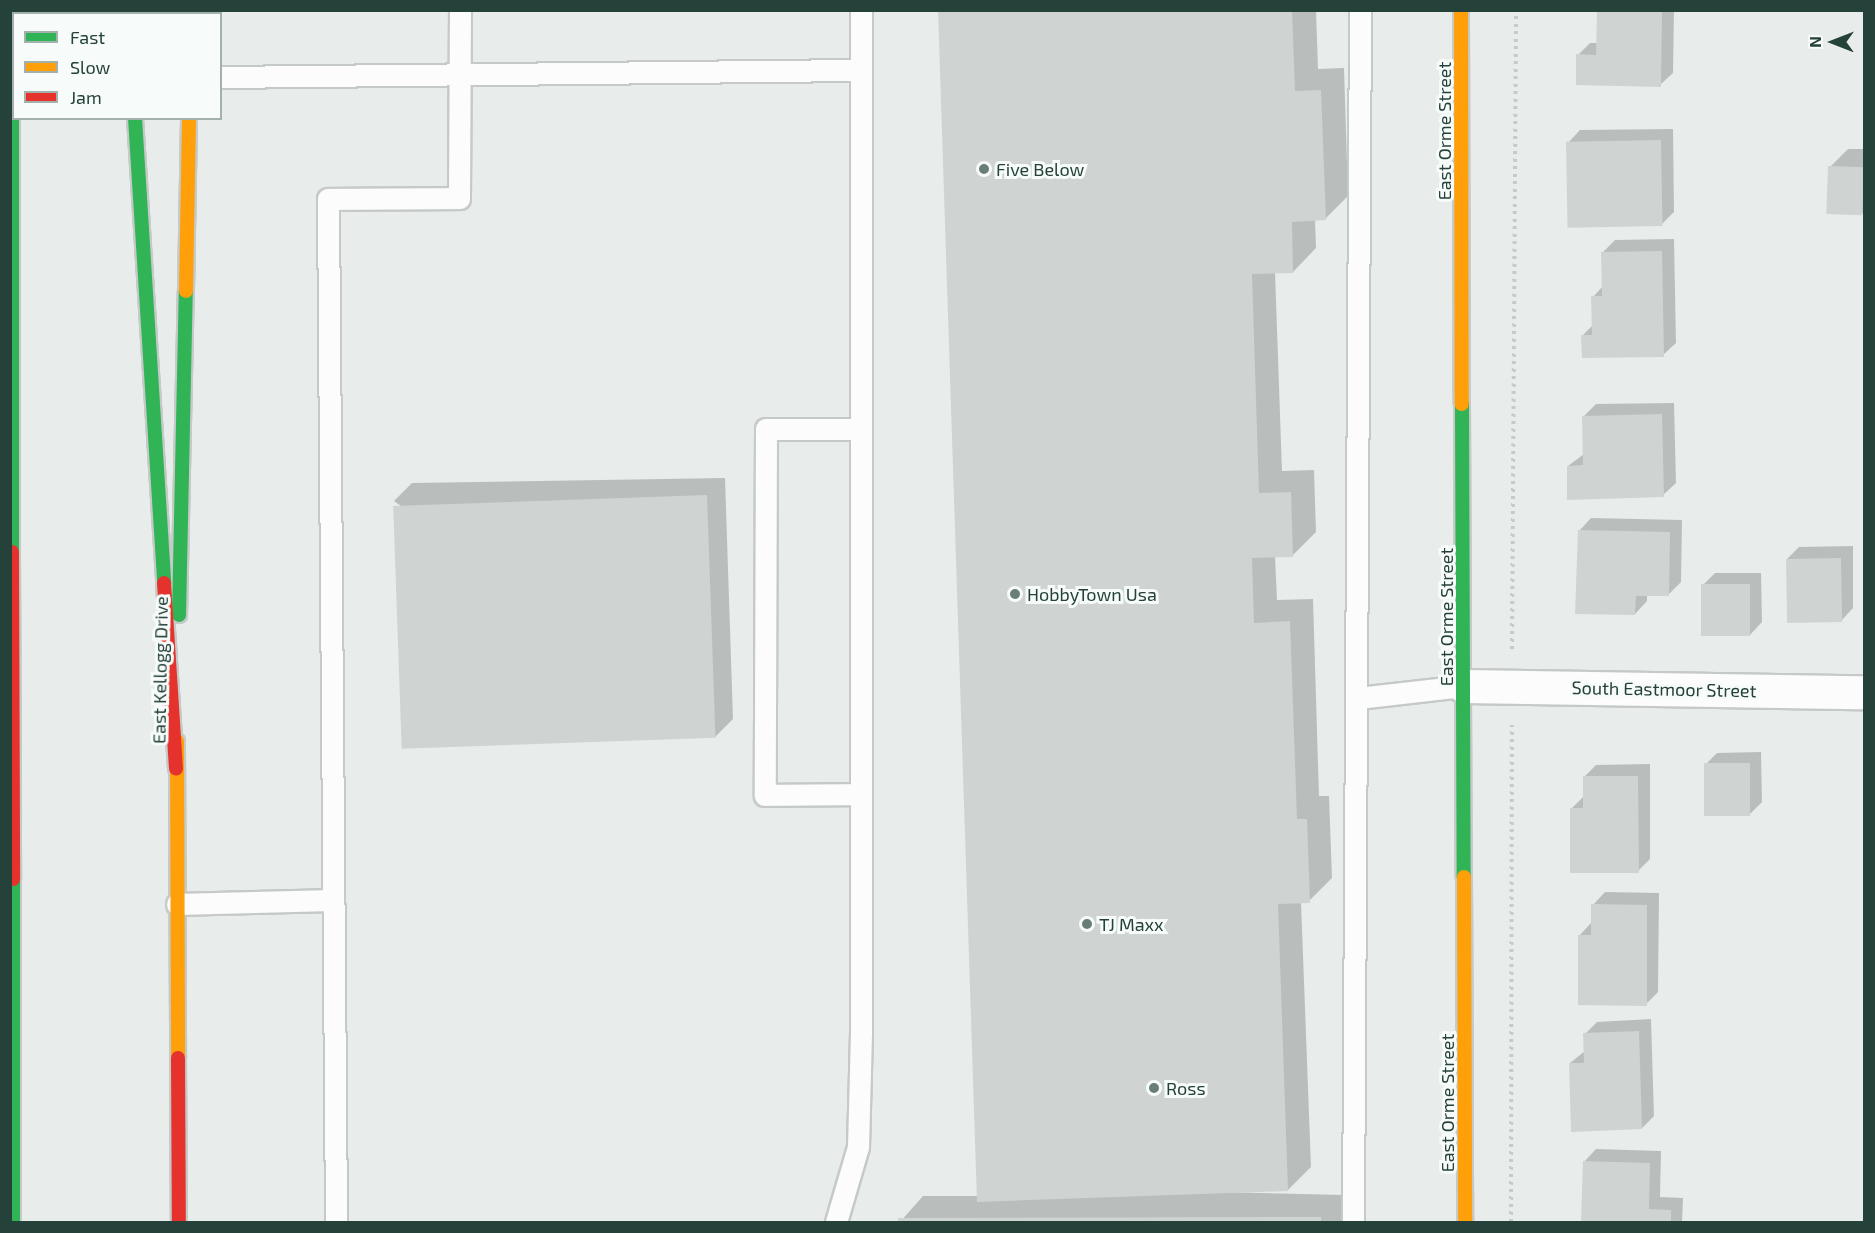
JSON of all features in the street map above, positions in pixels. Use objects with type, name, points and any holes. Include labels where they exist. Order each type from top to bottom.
[{"type":"main road","name":"East Orme Street","points":[[1461,10],[1465,1222]]},
{"type":"main road","points":[[12,120],[13,1222]]},
{"type":"main road","points":[[135,120],[176,769]]},
{"type":"main road","name":"East Kellogg Drive","points":[[179,1222],[176,769],[189,120]]},
{"type":"street","name":"South Eastmoor Street","points":[[1464,686],[1864,692]]},
{"type":"lane","points":[[336,1222],[328,199],[459,198],[460,10]]},
{"type":"lane","points":[[836,1222],[858,1147],[861,794],[861,10]]},
{"type":"lane","points":[[1353,1222],[1358,698],[1360,10]]},
{"type":"lane","points":[[222,77],[459,72],[861,70]]},
{"type":"lane","points":[[861,429],[766,429],[765,795],[861,794]]},
{"type":"lane","points":[[1358,698],[1464,686]]},
{"type":"lane","points":[[177,903],[332,900]]},
{"type":"path","points":[[1511,1222],[1516,10]]},
{"type":"building","points":[[938,10],[1292,10],[1295,91],[1321,90],[1326,220],[1292,222],[1293,273],[1252,274],[1259,493],[1291,492],[1293,557],[1252,558],[1254,623],[1290,621],[1297,819],[1307,819],[1310,903],[1278,904],[1288,1191],[977,1202]]},
{"type":"building","points":[[1597,10],[1662,10],[1661,87],[1576,85],[1576,54],[1596,55]]},
{"type":"building","points":[[1661,140],[1663,226],[1568,228],[1566,142]]},
{"type":"building","points":[[1828,166],[1864,167],[1862,215],[1826,214]]},
{"type":"building","points":[[1662,251],[1664,357],[1582,358],[1581,335],[1592,335],[1591,296],[1602,296],[1601,252]]},
{"type":"building","points":[[1662,414],[1664,497],[1567,500],[1567,466],[1583,465],[1582,416]]},
{"type":"building","points":[[707,495],[715,738],[402,749],[393,506]]},
{"type":"building","points":[[1578,530],[1670,532],[1669,596],[1636,596],[1635,615],[1575,614]]},
{"type":"building","points":[[1841,558],[1842,622],[1787,623],[1786,559]]},
{"type":"building","points":[[1701,584],[1750,584],[1750,636],[1701,636]]},
{"type":"building","points":[[1704,763],[1750,763],[1750,816],[1704,816]]},
{"type":"building","points":[[1583,776],[1638,776],[1639,873],[1570,873],[1570,808],[1583,808]]},
{"type":"building","points":[[1591,904],[1647,905],[1647,1006],[1578,1005],[1578,935],[1591,935]]},
{"type":"building","points":[[1639,1031],[1642,1129],[1571,1132],[1569,1063],[1584,1063],[1583,1033]]},
{"type":"building","points":[[1583,1161],[1650,1163],[1649,1209],[1671,1210],[1671,1222],[1581,1222]]},
{"type":"building","points":[[1321,1217],[1321,1222],[898,1222],[898,1218]]},
{"type":"traffic: fast","points":[[12,10],[12,552]]},
{"type":"traffic: fast","points":[[135,120],[164,583]]},
{"type":"traffic: fast","points":[[179,615],[186,291]]},
{"type":"traffic: fast","points":[[1462,404],[1464,877]]},
{"type":"traffic: fast","points":[[13,879],[13,1222]]},
{"type":"traffic: slow","points":[[1461,10],[1462,404]]},
{"type":"traffic: slow","points":[[186,291],[189,120]]},
{"type":"traffic: slow","points":[[177,741],[178,1058]]},
{"type":"traffic: slow","points":[[1464,877],[1465,1222]]},
{"type":"traffic: jam","points":[[12,552],[13,879]]},
{"type":"traffic: jam","points":[[164,583],[176,769]]},
{"type":"traffic: jam","points":[[178,1058],[179,1222]]},
{"type":"place","name":"Five Below","points":[[984,169]]},
{"type":"place","name":"HobbyTown Usa","points":[[1015,594]]},
{"type":"place","name":"TJ Maxx","points":[[1087,924]]},
{"type":"place","name":"Ross","points":[[1154,1088]]}]
